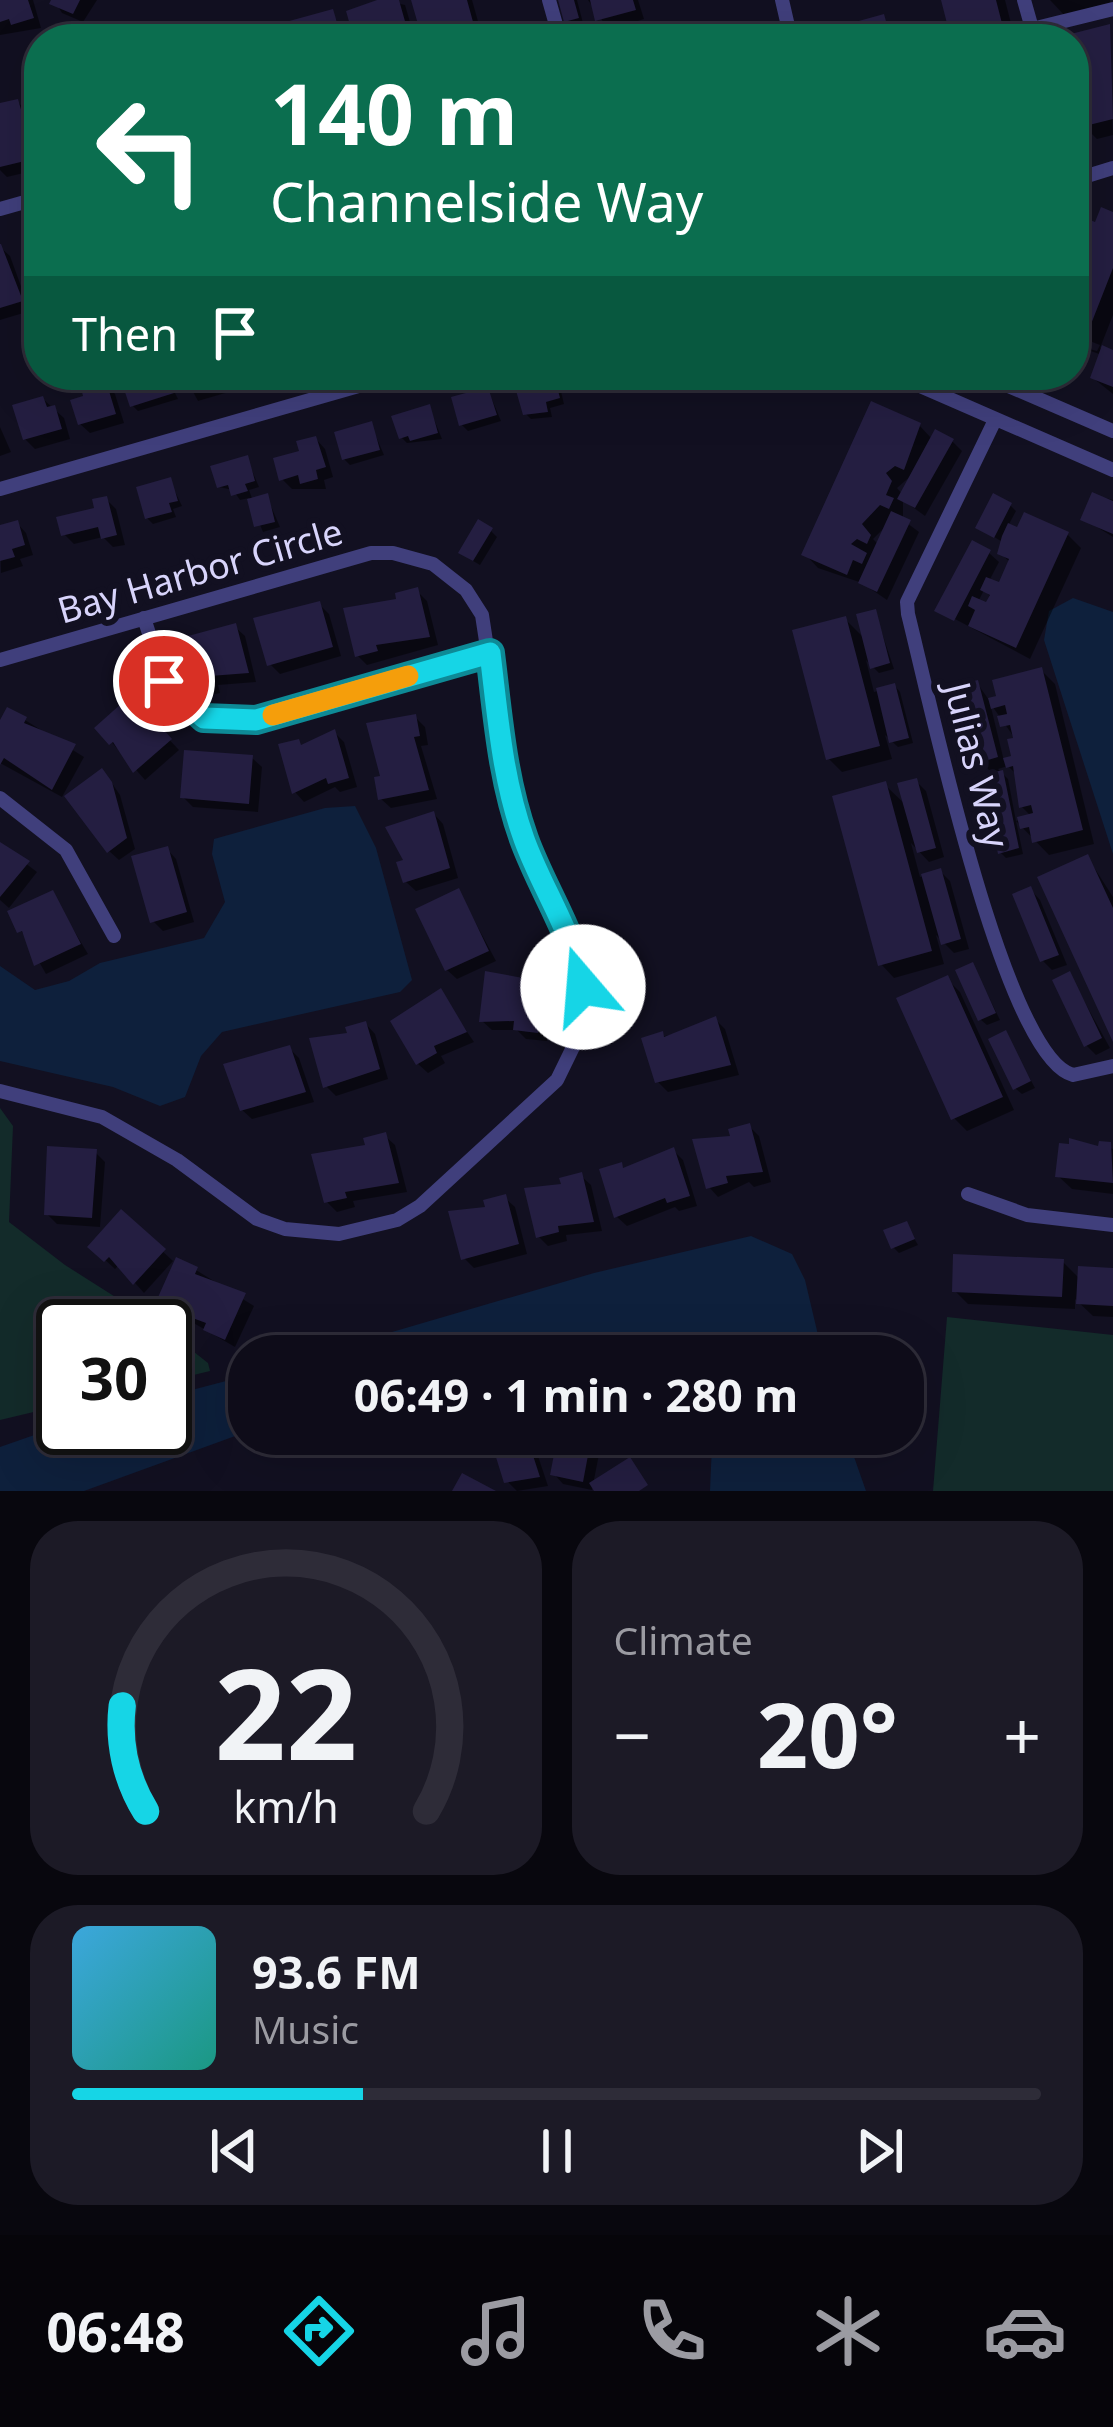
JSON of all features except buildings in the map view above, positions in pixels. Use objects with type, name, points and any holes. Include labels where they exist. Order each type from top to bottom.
[{"type":"street","points":[[1067,24],[1113,10]]},
{"type":"street","points":[[0,489],[345,390]]},
{"type":"street","points":[[927,390],[1113,470]]},
{"type":"street","points":[[938,390],[948,400]]},
{"type":"street","points":[[1018,390],[1113,431]]},
{"type":"street","name":"Julias Way","points":[[994,422],[908,602],[908,614],[987,928],[1052,1062],[1073,1075],[1113,1066]]},
{"type":"street","name":"Bay Harbor Circle","points":[[0,660],[350,559],[393,553],[433,565],[466,590],[482,615],[501,752],[517,819],[571,943],[583,987],[570,1059],[540,1099],[409,1213],[368,1229],[313,1234],[285,1229],[244,1212],[177,1160],[103,1117],[0,1091]]},
{"type":"street","points":[[144,618],[164,681],[204,718],[230,722],[256,720],[490,653]]},
{"type":"street","points":[[0,799],[66,850],[114,936]]},
{"type":"street","points":[[968,1194],[1027,1215],[1113,1225]]},
{"type":"green space","points":[[0,1108],[13,1126],[9,1222],[119,1299],[36,1299],[36,1411],[0,1420]]},
{"type":"green space","points":[[947,1317],[1113,1335],[1113,1491],[933,1491]]},
{"type":"green space","points":[[192,1350],[208,1363],[210,1371],[192,1375]]},
{"type":"water","points":[[1073,598],[1113,612],[1113,854],[1044,640],[1049,611]]},
{"type":"water","points":[[355,806],[376,848],[412,980],[400,992],[222,1032],[201,1056],[185,1097],[160,1106],[113,1087],[0,1061],[0,966],[35,990],[69,981],[100,963],[204,938],[225,902],[212,854],[214,839],[325,808]]},
{"type":"water","points":[[751,1236],[792,1254],[805,1280],[818,1335],[382,1335],[594,1273]]},
{"type":"water","points":[[228,1380],[228,1439],[192,1452],[192,1390]]},
{"type":"water","points":[[36,1434],[36,1455],[183,1455],[84,1491],[0,1491],[0,1447]]},
{"type":"water","points":[[712,1455],[853,1455],[866,1491],[710,1491]]},
{"type":"slow traffic","points":[[273,715],[408,676]]},
{"type":"route","points":[[164,681],[204,718],[256,720],[490,653],[501,752],[517,819],[571,943],[583,987]]}]
